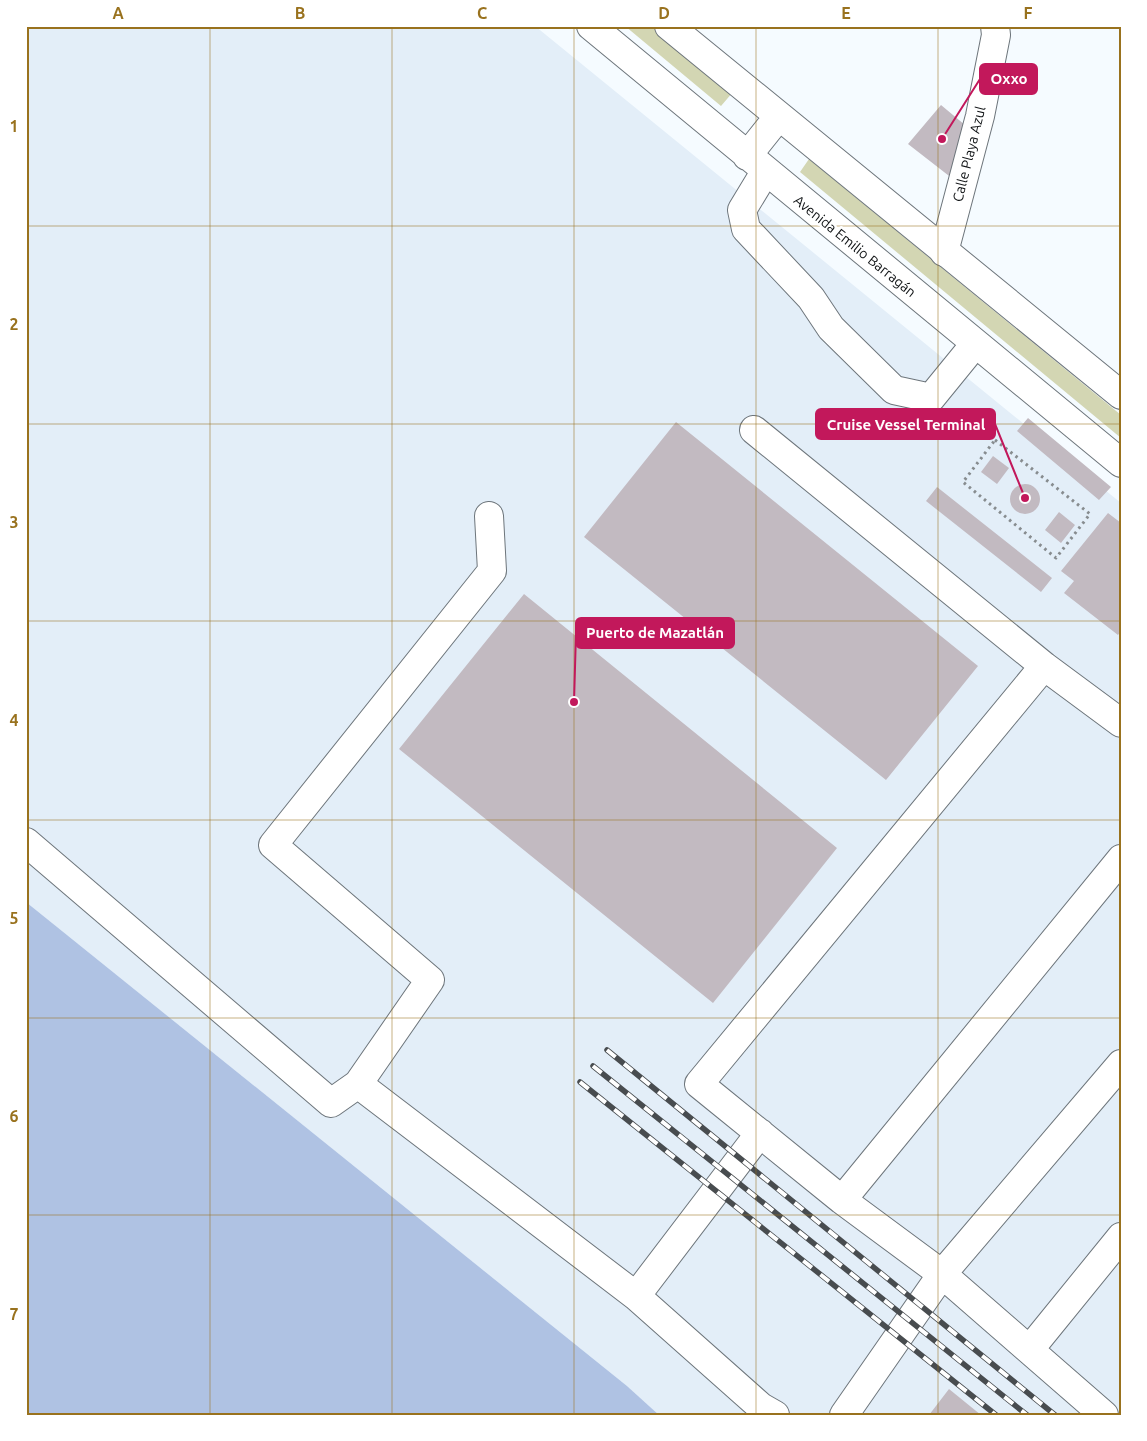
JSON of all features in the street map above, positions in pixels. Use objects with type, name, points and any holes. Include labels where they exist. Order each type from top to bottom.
[{"type":"main road","name":"Avenida Emilio Barragán","points":[[591,26],[756,164],[1121,463]]},
{"type":"main road","points":[[669,26],[1121,395]]},
{"type":"main road","name":"Calle Playa Azul","points":[[944,252],[980,116],[996,35],[995,26]]},
{"type":"main road","points":[[779,116],[756,164],[742,210],[746,229],[811,298],[831,328],[894,390],[932,398],[975,344]]},
{"type":"main road","points":[[754,430],[1044,666],[1121,722]]},
{"type":"main road","points":[[26,842],[331,1103],[358,1084],[430,980],[273,845],[492,571],[489,516]]},
{"type":"main road","points":[[1044,666],[699,1084],[842,1200],[942,1274],[1030,1348],[1104,1415]]},
{"type":"main road","points":[[842,1200],[1121,859]]},
{"type":"main road","points":[[844,1415],[942,1274],[1121,1064]]},
{"type":"main road","points":[[358,1084],[636,1296],[764,1412]]},
{"type":"main road","points":[[636,1296],[760,1133]]},
{"type":"main road","points":[[1030,1348],[1121,1237]]},
{"type":"path","points":[[995,440],[1090,514],[1056,558],[963,482],[995,440]]},
{"type":"shaded area","points":[[26,26],[535,26],[1121,503],[1121,1415],[659,1415],[627,1386],[26,902]]},
{"type":"green space","points":[[625,26],[654,26],[733,92],[721,106]]},
{"type":"green space","points":[[809,159],[1121,415],[1121,438],[800,172]]},
{"type":"water","points":[[26,902],[627,1386],[659,1415],[26,1415]]},
{"type":"building","points":[[941,105],[965,125],[953,179],[908,144]]},
{"type":"building","points":[[1028,418],[1111,487],[1099,500],[1017,431]]},
{"type":"building","points":[[676,422],[978,666],[886,780],[584,537]]},
{"type":"building","points":[[993,456],[1009,468],[997,484],[981,472]]},
{"type":"building","points":[[1025,484],[1031,485],[1039,493],[1039,505],[1031,513],[1025,514],[1019,513],[1011,505],[1010,499],[1011,493],[1019,485]]},
{"type":"building","points":[[937,487],[1052,578],[1041,592],[926,501]]},
{"type":"building","points":[[1059,512],[1075,525],[1061,543],[1045,530]]},
{"type":"building","points":[[1108,513],[1121,523],[1121,631],[1118,635],[1064,593],[1074,581],[1061,571]]},
{"type":"building","points":[[524,594],[837,848],[713,1003],[399,749]]},
{"type":"building","points":[[949,1389],[981,1415],[929,1415]]},
{"type":"railway","points":[[607,1050],[1055,1415]]},
{"type":"railway","points":[[593,1066],[1027,1415]]},
{"type":"railway","points":[[580,1082],[996,1415]]},
{"type":"place","name":"Oxxo","points":[[942,139]]},
{"type":"place","name":"Cruise Vessel Terminal","points":[[1025,498]]},
{"type":"place","name":"Puerto de Mazatlán","points":[[574,702]]}]
